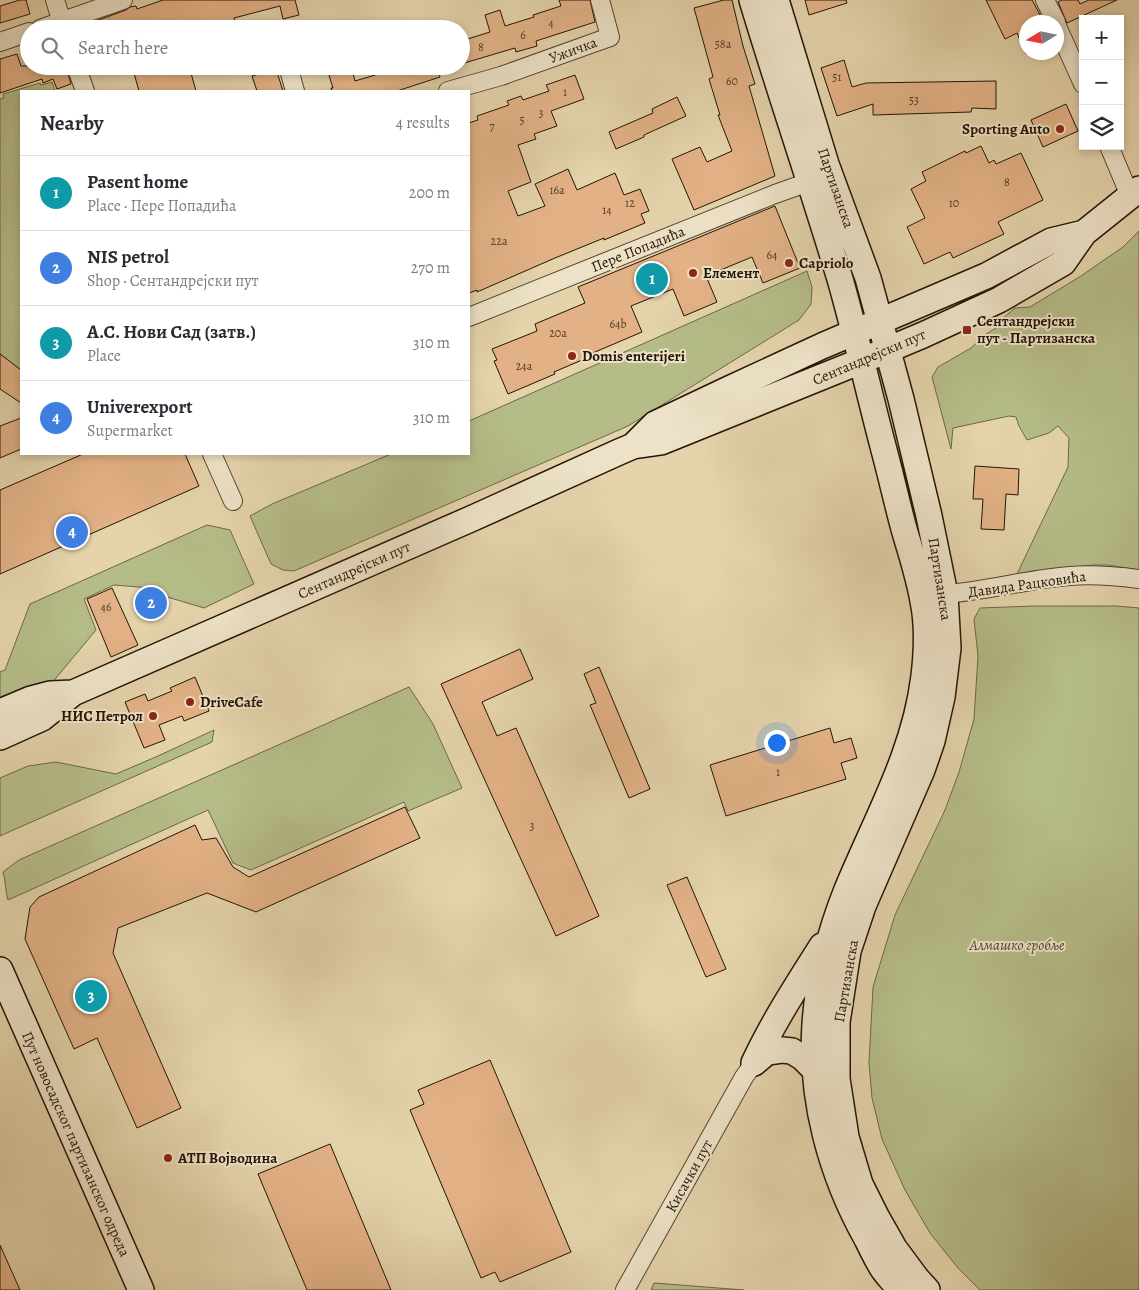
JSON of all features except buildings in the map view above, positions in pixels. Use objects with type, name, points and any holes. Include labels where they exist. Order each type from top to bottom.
[{"type":"main road","name":"Партизанска","points":[[752,0],[840,281],[903,524],[920,582],[924,604],[927,638],[918,711],[894,784],[832,931],[818,993],[814,1026],[814,1070],[827,1140],[836,1172],[854,1215],[883,1269],[900,1290]]},
{"type":"main road","name":"Партизанска","points":[[776,0],[826,164],[868,278],[901,400],[929,516],[945,594],[948,648],[942,698],[932,741],[922,770],[863,906],[848,951],[837,1022],[837,1079],[846,1137],[860,1184],[894,1248],[927,1290]]},
{"type":"main road","name":"Сентандрејски пут","points":[[0,737],[42,718],[73,693],[633,446],[661,442],[888,350],[999,300],[1063,263],[1084,233],[1135,193]]},
{"type":"main road","name":"Сентандрејски пут","points":[[633,446],[655,424],[822,346],[986,276],[1052,241],[1084,233]]},
{"type":"main road","name":"Сентандрејски пут","points":[[0,712],[31,699],[50,694],[73,693]]},
{"type":"main road","points":[[754,1063],[764,1040],[784,1006],[832,931]]},
{"type":"main road","name":"Пут новосадског партизанског одреда","points":[[0,970],[141,1290]]},
{"type":"main road","points":[[754,1063],[767,1052],[792,1051],[803,1058],[814,1070]]},
{"type":"street","points":[[55,0],[61,20]]},
{"type":"street","points":[[75,20],[123,0]]},
{"type":"street","name":"Ужичка","points":[[451,90],[500,76],[610,37],[600,0]]},
{"type":"street","points":[[1046,0],[1053,15]]},
{"type":"street","points":[[0,42],[20,35]]},
{"type":"street","points":[[1064,41],[1079,75]]},
{"type":"street","points":[[79,75],[84,90]]},
{"type":"street","points":[[291,75],[295,90]]},
{"type":"street","name":"Ужичка","points":[[470,96],[500,76]]},
{"type":"street","points":[[1111,150],[1135,193]]},
{"type":"street","name":"Пере Попадића","points":[[470,317],[757,201],[809,182]]},
{"type":"street","points":[[212,455],[233,501]]},
{"type":"street","name":"Давида Рацковића","points":[[945,594],[1069,576],[1106,575],[1139,579]]},
{"type":"street","name":"Кисачки пут","points":[[625,1290],[744,1077],[754,1063]]},
{"type":"green space","points":[[52,82],[55,90],[20,90],[20,369],[0,354],[0,99],[4,98],[3,94],[40,83],[41,85]]},
{"type":"green space","points":[[1139,231],[1139,570],[1108,565],[1093,565],[1017,574],[1068,467],[1069,438],[1058,426],[1049,433],[1027,440],[1016,417],[1009,416],[953,428],[951,449],[932,377],[938,367],[971,348],[986,334],[996,328],[996,324],[1015,308],[1030,307],[1081,276],[1123,247]]},
{"type":"green space","points":[[807,271],[812,287],[811,304],[799,320],[628,426],[294,571],[283,570],[271,564],[250,516],[272,504],[389,455],[470,455],[470,421]]},
{"type":"green space","points":[[207,525],[230,530],[254,584],[204,608],[164,596],[151,588],[114,585],[84,599],[96,630],[51,684],[0,705],[0,672],[5,670],[30,604]]},
{"type":"green space","name":"Алмашко гробље","points":[[1116,606],[1139,608],[1139,1290],[980,1290],[958,1268],[930,1233],[905,1190],[882,1139],[872,1098],[869,1063],[873,987],[895,915],[945,810],[959,772],[974,719],[978,656],[974,619],[980,608]]},
{"type":"green space","points":[[409,687],[433,724],[462,788],[408,811],[404,802],[251,870],[233,863],[208,810],[8,900],[3,872],[19,860]]},
{"type":"green space","points":[[214,730],[212,742],[0,836],[0,778],[28,766],[56,762],[116,774]]},
{"type":"green space","points":[[654,1283],[744,1290],[651,1290]]},
{"type":"place","name":"Sporting Auto","points":[[1060,129]]},
{"type":"place","name":"Capriolo","points":[[789,263]]},
{"type":"place","name":"Елемент","points":[[693,273]]},
{"type":"place","name":"Pasent home","points":[[652,279]]},
{"type":"place","name":"Сентандрејски пут - Партизанска","points":[[967,330]]},
{"type":"place","name":"Domis enterijeri","points":[[572,356]]},
{"type":"place","name":"Univerexport","points":[[72,532]]},
{"type":"place","name":"NIS petrol","points":[[151,603]]},
{"type":"place","name":"DriveCafe","points":[[190,702]]},
{"type":"place","name":"НИС Петрол","points":[[153,716]]},
{"type":"place","name":"А.С. Нови Сад (затв.)","points":[[91,996]]},
{"type":"place","name":"АТП Војводина","points":[[168,1158]]}]
